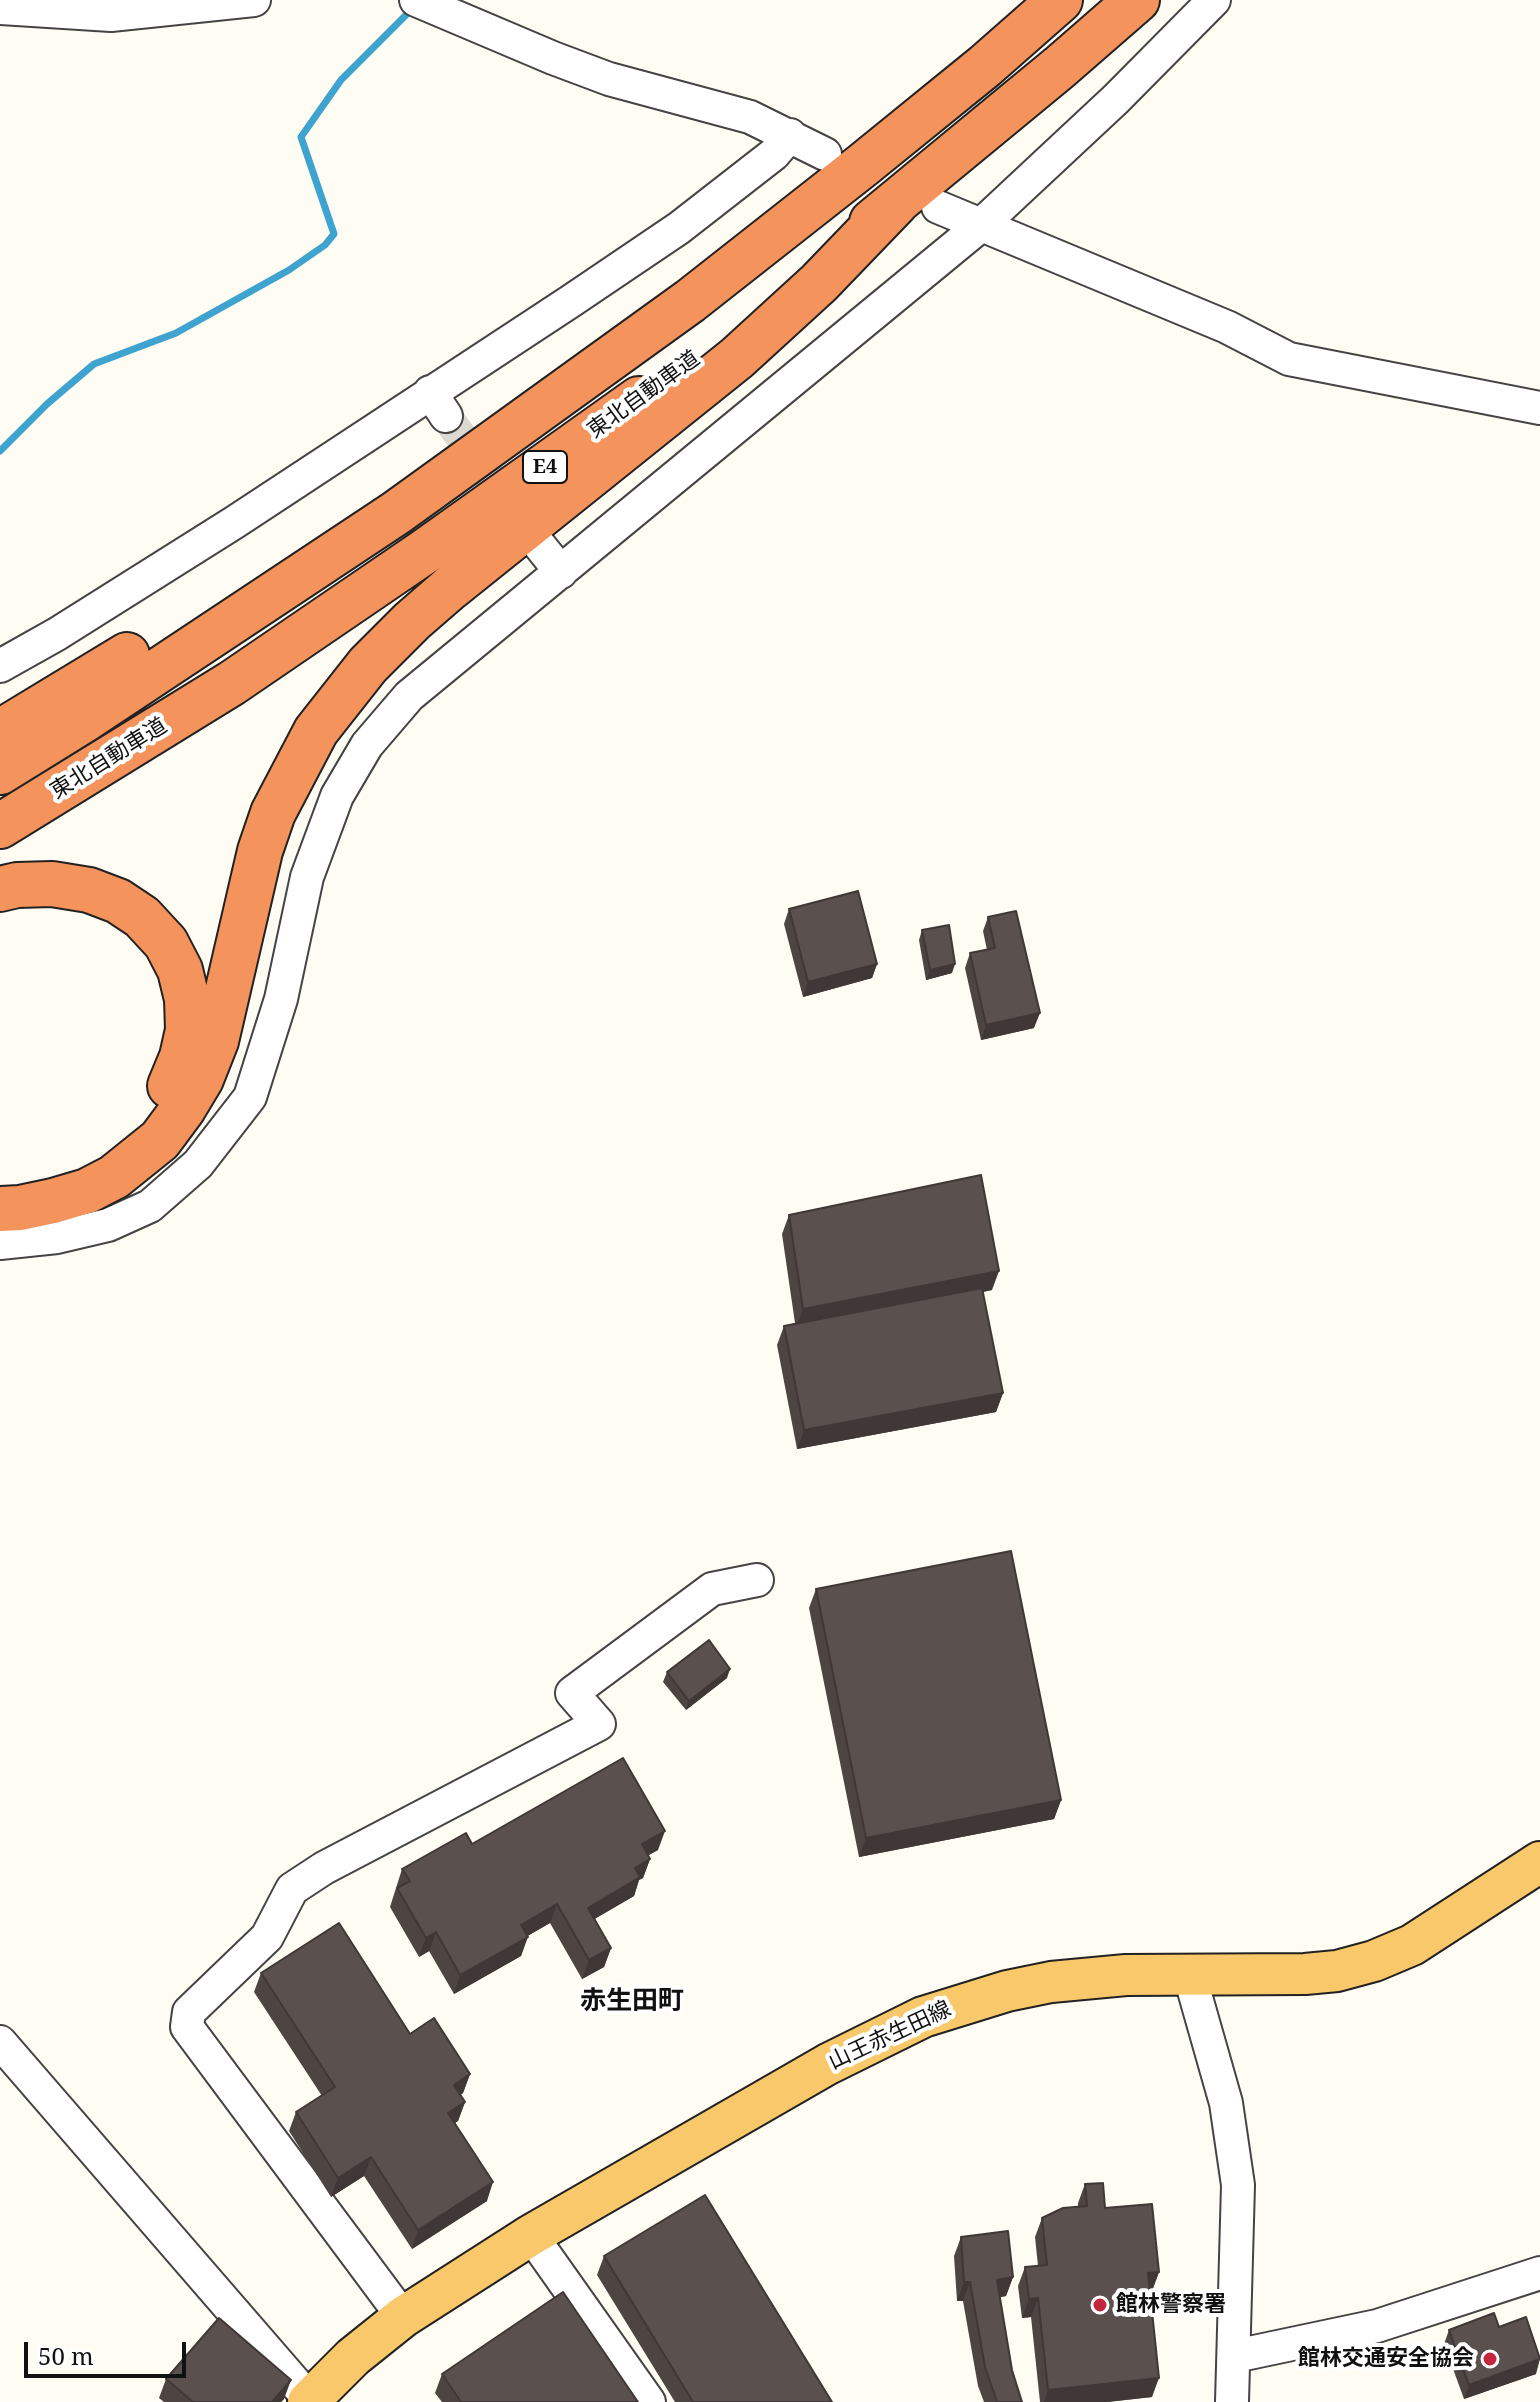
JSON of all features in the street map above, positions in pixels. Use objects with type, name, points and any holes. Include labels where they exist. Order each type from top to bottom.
[{"type":"highway","name":"E4","points":[[0,772],[308,572],[545,407],[690,301],[985,66],[1060,0]]},
{"type":"highway","name":"東北自動車道","points":[[0,826],[232,683],[424,552],[720,339],[896,203],[1137,0]]},
{"type":"highway","points":[[0,1209],[53,1201],[87,1191],[114,1177],[160,1140],[183,1109],[201,1079],[216,1041],[260,851],[273,813],[316,731],[368,665],[450,588],[737,358],[819,283],[896,203]]},
{"type":"highway","points":[[0,732],[381,495],[545,407]]},
{"type":"highway","points":[[0,889],[52,884],[89,890],[118,901],[142,917],[166,943],[180,970],[187,999],[188,1030],[182,1057],[170,1085],[151,1113],[128,1137],[103,1156],[74,1170],[39,1181],[0,1186]]},
{"type":"main road","name":"山王赤生田線","points":[[309,2401],[353,2357],[403,2317],[531,2235],[815,2071],[923,2017],[1007,1991],[1051,1982],[1126,1975],[1337,1971],[1374,1961],[1412,1945],[1540,1862]]},
{"type":"street","points":[[0,8],[111,15],[254,0]]},
{"type":"street","points":[[416,0],[609,79],[750,117],[825,154]]},
{"type":"street","points":[[0,1243],[57,1237],[108,1225],[150,1206],[198,1164],[250,1097],[281,999],[307,877],[337,796],[367,745],[409,696],[980,226],[1116,99],[1214,0]]},
{"type":"street","points":[[0,666],[57,634],[235,522],[438,404],[679,228],[774,154],[790,135]]},
{"type":"street","points":[[938,207],[1227,327],[1289,359],[1540,408]]},
{"type":"street","points":[[540,546],[561,572]]},
{"type":"street","points":[[403,2317],[187,2027],[189,2012],[267,1937],[292,1889],[324,1868],[599,1724],[572,1693],[712,1589],[757,1580]]},
{"type":"street","points":[[1189,1973],[1226,2103],[1238,2185],[1232,2402]]},
{"type":"street","points":[[0,2042],[309,2401]]},
{"type":"street","points":[[531,2235],[649,2402]]},
{"type":"street","points":[[1235,2356],[1377,2326],[1540,2273]]},
{"type":"building","points":[[858,891],[877,964],[808,982],[789,909]]},
{"type":"building","points":[[1016,911],[1040,1013],[986,1025],[970,953],[995,948],[988,917]]},
{"type":"building","points":[[949,925],[955,964],[930,970],[922,930]]},
{"type":"building","points":[[981,1175],[999,1271],[803,1309],[789,1215]]},
{"type":"building","points":[[982,1288],[1003,1393],[804,1430],[784,1326]]},
{"type":"building","points":[[1011,1551],[1061,1800],[866,1838],[816,1589]]},
{"type":"building","points":[[709,1640],[730,1669],[689,1701],[667,1672]]},
{"type":"building","points":[[623,1758],[665,1831],[642,1844],[650,1859],[635,1868],[640,1877],[588,1908],[611,1948],[589,1960],[557,1904],[521,1925],[528,1937],[460,1975],[436,1932],[426,1938],[397,1888],[410,1881],[402,1869],[466,1833],[472,1844]]},
{"type":"building","points":[[339,1923],[410,2034],[434,2018],[470,2074],[454,2085],[465,2102],[448,2113],[493,2182],[418,2230],[371,2157],[338,2178],[296,2112],[335,2087],[261,1973]]},
{"type":"building","points":[[1103,2183],[1105,2208],[1152,2204],[1159,2272],[1148,2273],[1159,2378],[1048,2390],[1038,2298],[1029,2299],[1025,2267],[1047,2265],[1042,2218],[1063,2208],[1087,2206],[1085,2184]]},
{"type":"building","points":[[705,2195],[832,2402],[693,2402],[604,2256]]},
{"type":"building","points":[[1008,2231],[1013,2277],[997,2280],[1012,2370],[1022,2402],[997,2402],[985,2367],[970,2282],[964,2282],[961,2237]]},
{"type":"building","points":[[563,2292],[638,2402],[461,2402],[442,2374]]},
{"type":"building","name":"館林交通安全協会","points":[[1494,2313],[1499,2327],[1526,2317],[1540,2359],[1469,2385],[1449,2330]]},
{"type":"building","points":[[219,2318],[291,2380],[272,2402],[193,2402],[166,2379]]},
{"type":"waterway","points":[[0,451],[47,404],[94,364],[176,333],[289,270],[325,245],[334,234],[301,137],[341,80],[407,14]]},
{"type":"tunnel","points":[[446,416],[515,511]]},
{"type":"place","name":"館林警察署","points":[[1100,2305]]},
{"type":"place","name":"館林交通安全協会","points":[[1490,2359]]},
{"type":"district","name":"赤生田町","points":[[632,2002]]}]
